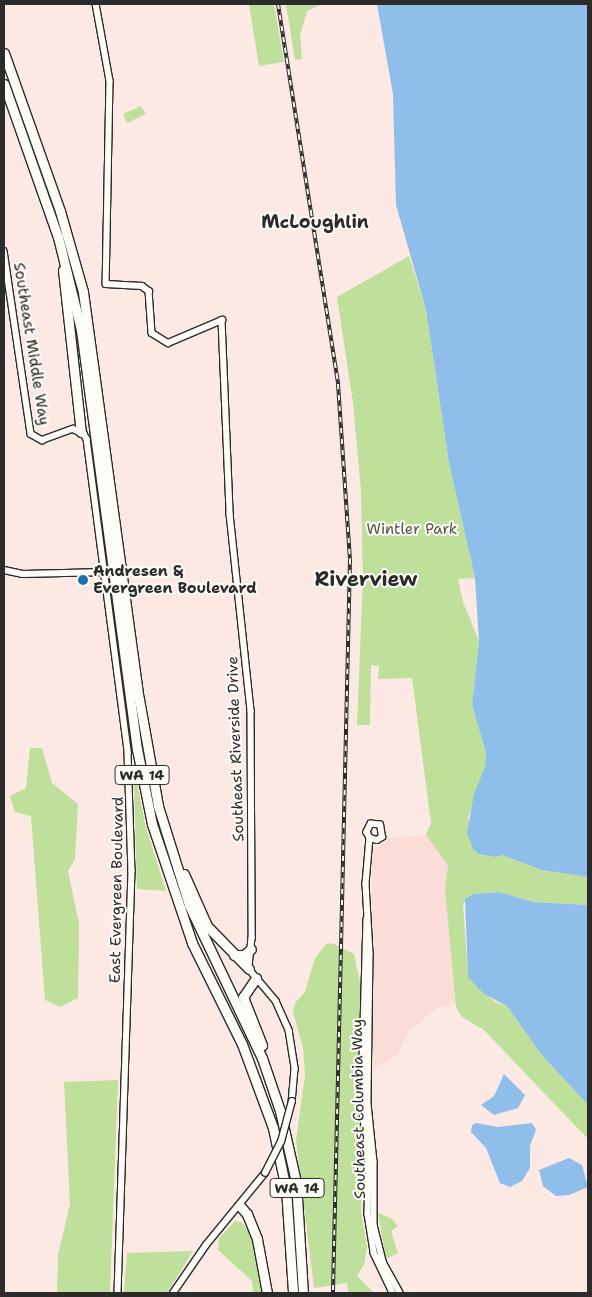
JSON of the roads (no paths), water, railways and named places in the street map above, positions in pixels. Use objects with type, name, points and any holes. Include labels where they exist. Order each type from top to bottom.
[{"type":"highway","name":"WA 14","points":[[4,53],[60,212],[83,292],[139,699],[166,836],[198,927],[273,1086],[288,1139],[296,1182],[303,1293]]},
{"type":"highway","name":"WA 14","points":[[4,84],[58,237],[73,290],[88,375],[137,749],[152,824],[192,943],[246,1052],[273,1128],[286,1189],[293,1293]]},
{"type":"highway","points":[[58,237],[82,432]]},
{"type":"highway","points":[[166,836],[207,926],[234,956],[249,969]]},
{"type":"highway","points":[[234,956],[244,955],[251,949]]},
{"type":"highway","points":[[256,978],[243,997],[273,1086]]},
{"type":"highway","points":[[240,1206],[247,1214],[257,1239],[267,1293]]},
{"type":"street","name":"Southeast Riverside Drive","points":[[96,4],[110,81],[106,284],[142,286],[149,291],[152,333],[161,341],[172,343],[222,320],[230,514],[251,710],[251,949],[249,969]]},
{"type":"street","name":"Southeast Middle Way","points":[[4,251],[30,428],[36,440],[45,440],[70,429],[82,432]]},
{"type":"street","name":"East Evergreen Boulevard","points":[[82,432],[87,440],[105,572],[128,752],[132,816],[118,1293]]},
{"type":"street","points":[[4,570],[23,574],[105,572]]},
{"type":"street","name":"Southeast Columbia Way","points":[[370,838],[362,1100],[369,1164],[368,1214],[374,1253],[393,1293]]},
{"type":"street","name":"Southeast Columbia Way","points":[[367,919],[370,954],[368,1104],[374,1162],[374,1225],[383,1262],[400,1293]]},
{"type":"street","points":[[173,1293],[206,1245],[240,1206],[265,1173],[281,1142],[292,1101],[295,1069],[289,1030],[276,1001],[249,969]]},
{"type":"water","points":[[377,4],[588,4],[588,877],[542,870],[502,855],[495,857],[479,854],[473,849],[467,833],[474,794],[485,767],[486,753],[472,705],[479,641],[475,578],[449,463],[426,310],[396,205],[393,94]]},
{"type":"water","points":[[499,892],[534,902],[588,905],[588,1105],[540,1053],[508,1007],[483,993],[468,977],[465,899],[474,894]]},
{"type":"water","points":[[504,1074],[525,1095],[518,1108],[494,1115],[481,1105],[494,1096]]},
{"type":"water","points":[[476,1123],[498,1127],[532,1123],[536,1130],[530,1146],[530,1168],[522,1181],[510,1187],[500,1183],[486,1148],[471,1132],[472,1125]]},
{"type":"water","points":[[569,1158],[582,1165],[588,1187],[569,1195],[556,1196],[543,1186],[539,1170]]},
{"type":"railway","points":[[278,4],[338,384],[350,559],[333,1293]]},
{"type":"place","name":"Andresen & Evergreen Boulevard","points":[[83,580]]},
{"type":"district","name":"McLoughlin","points":[[315,222]]},
{"type":"district","name":"Riverview","points":[[366,579]]},
{"type":"park label","name":"Wintler Park","points":[[412,530]]}]
